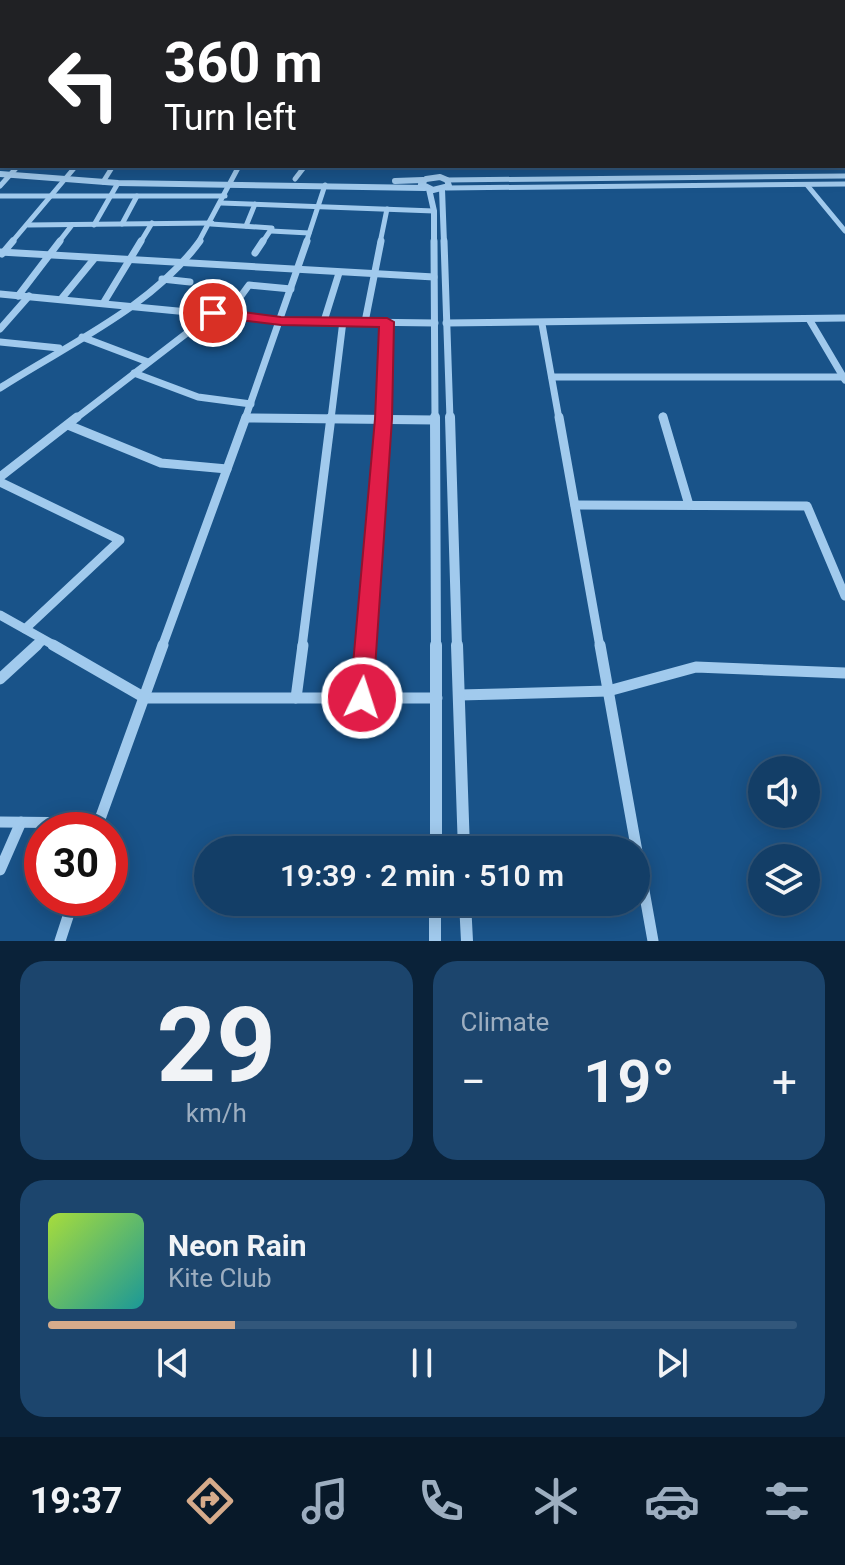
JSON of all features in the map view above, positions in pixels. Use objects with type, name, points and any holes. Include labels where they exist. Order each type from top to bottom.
[{"type":"street","points":[[0,186],[16,168]]},
{"type":"street","points":[[1,254],[74,168]]},
{"type":"street","points":[[103,182],[112,168]]},
{"type":"street","points":[[0,388],[130,305],[182,263],[211,223],[238,168]]},
{"type":"street","points":[[295,179],[303,168]]},
{"type":"street","points":[[430,168],[427,184],[434,211],[434,277],[441,323],[464,836]]},
{"type":"street","points":[[436,836],[435,420],[441,323],[442,168]]},
{"type":"street","points":[[606,168],[610,182]]},
{"type":"street","points":[[0,174],[118,183],[325,185],[845,176]]},
{"type":"street","points":[[232,182],[254,178],[444,183]]},
{"type":"street","points":[[610,182],[845,184]]},
{"type":"street","points":[[94,225],[118,183]]},
{"type":"street","points":[[103,812],[281,321],[325,185]]},
{"type":"street","points":[[807,185],[845,231]]},
{"type":"street","points":[[0,196],[225,196]]},
{"type":"street","points":[[122,224],[137,196]]},
{"type":"street","points":[[221,203],[434,211]]},
{"type":"street","points":[[246,226],[255,204]]},
{"type":"street","points":[[365,322],[387,209]]},
{"type":"street","points":[[104,302],[152,223]]},
{"type":"street","points":[[28,225],[211,223],[272,228],[271,231]]},
{"type":"street","points":[[18,296],[72,225]]},
{"type":"street","points":[[271,231],[309,233]]},
{"type":"street","points":[[255,253],[271,231]]},
{"type":"street","points":[[1,254],[434,277]]},
{"type":"street","points":[[62,298],[94,259]]},
{"type":"street","points":[[324,321],[339,273]]},
{"type":"street","points":[[162,279],[190,282]]},
{"type":"street","points":[[227,315],[249,285],[291,289]]},
{"type":"street","points":[[0,294],[281,321],[542,324],[845,318]]},
{"type":"street","points":[[0,329],[29,296]]},
{"type":"street","points":[[25,629],[120,540],[0,479],[213,313]]},
{"type":"street","points":[[809,319],[844,378]]},
{"type":"street","points":[[296,698],[343,321]]},
{"type":"street","points":[[362,698],[384,419],[387,322]]},
{"type":"street","points":[[542,324],[653,941]]},
{"type":"street","points":[[82,337],[148,362]]},
{"type":"street","points":[[0,342],[60,348]]},
{"type":"street","points":[[134,373],[198,397],[251,404]]},
{"type":"street","points":[[552,377],[844,378]]},
{"type":"street","points":[[663,416],[689,505]]},
{"type":"street","points":[[246,418],[435,420]]},
{"type":"street","points":[[68,425],[161,463],[227,469]]},
{"type":"street","points":[[575,505],[807,506],[845,596]]},
{"type":"street","points":[[0,615],[145,698],[437,698]]},
{"type":"street","points":[[0,679],[43,640]]},
{"type":"street","points":[[459,695],[608,691],[696,667],[845,673]]},
{"type":"street","points":[[0,822],[24,822]]},
{"type":"street","points":[[0,870],[21,822]]},
{"type":"street","points":[[60,941],[68,916]]},
{"type":"street","points":[[435,916],[435,941]]},
{"type":"street","points":[[466,916],[467,941]]},
{"type":"route","points":[[213,313],[281,321],[387,322],[384,419],[362,698]]}]
